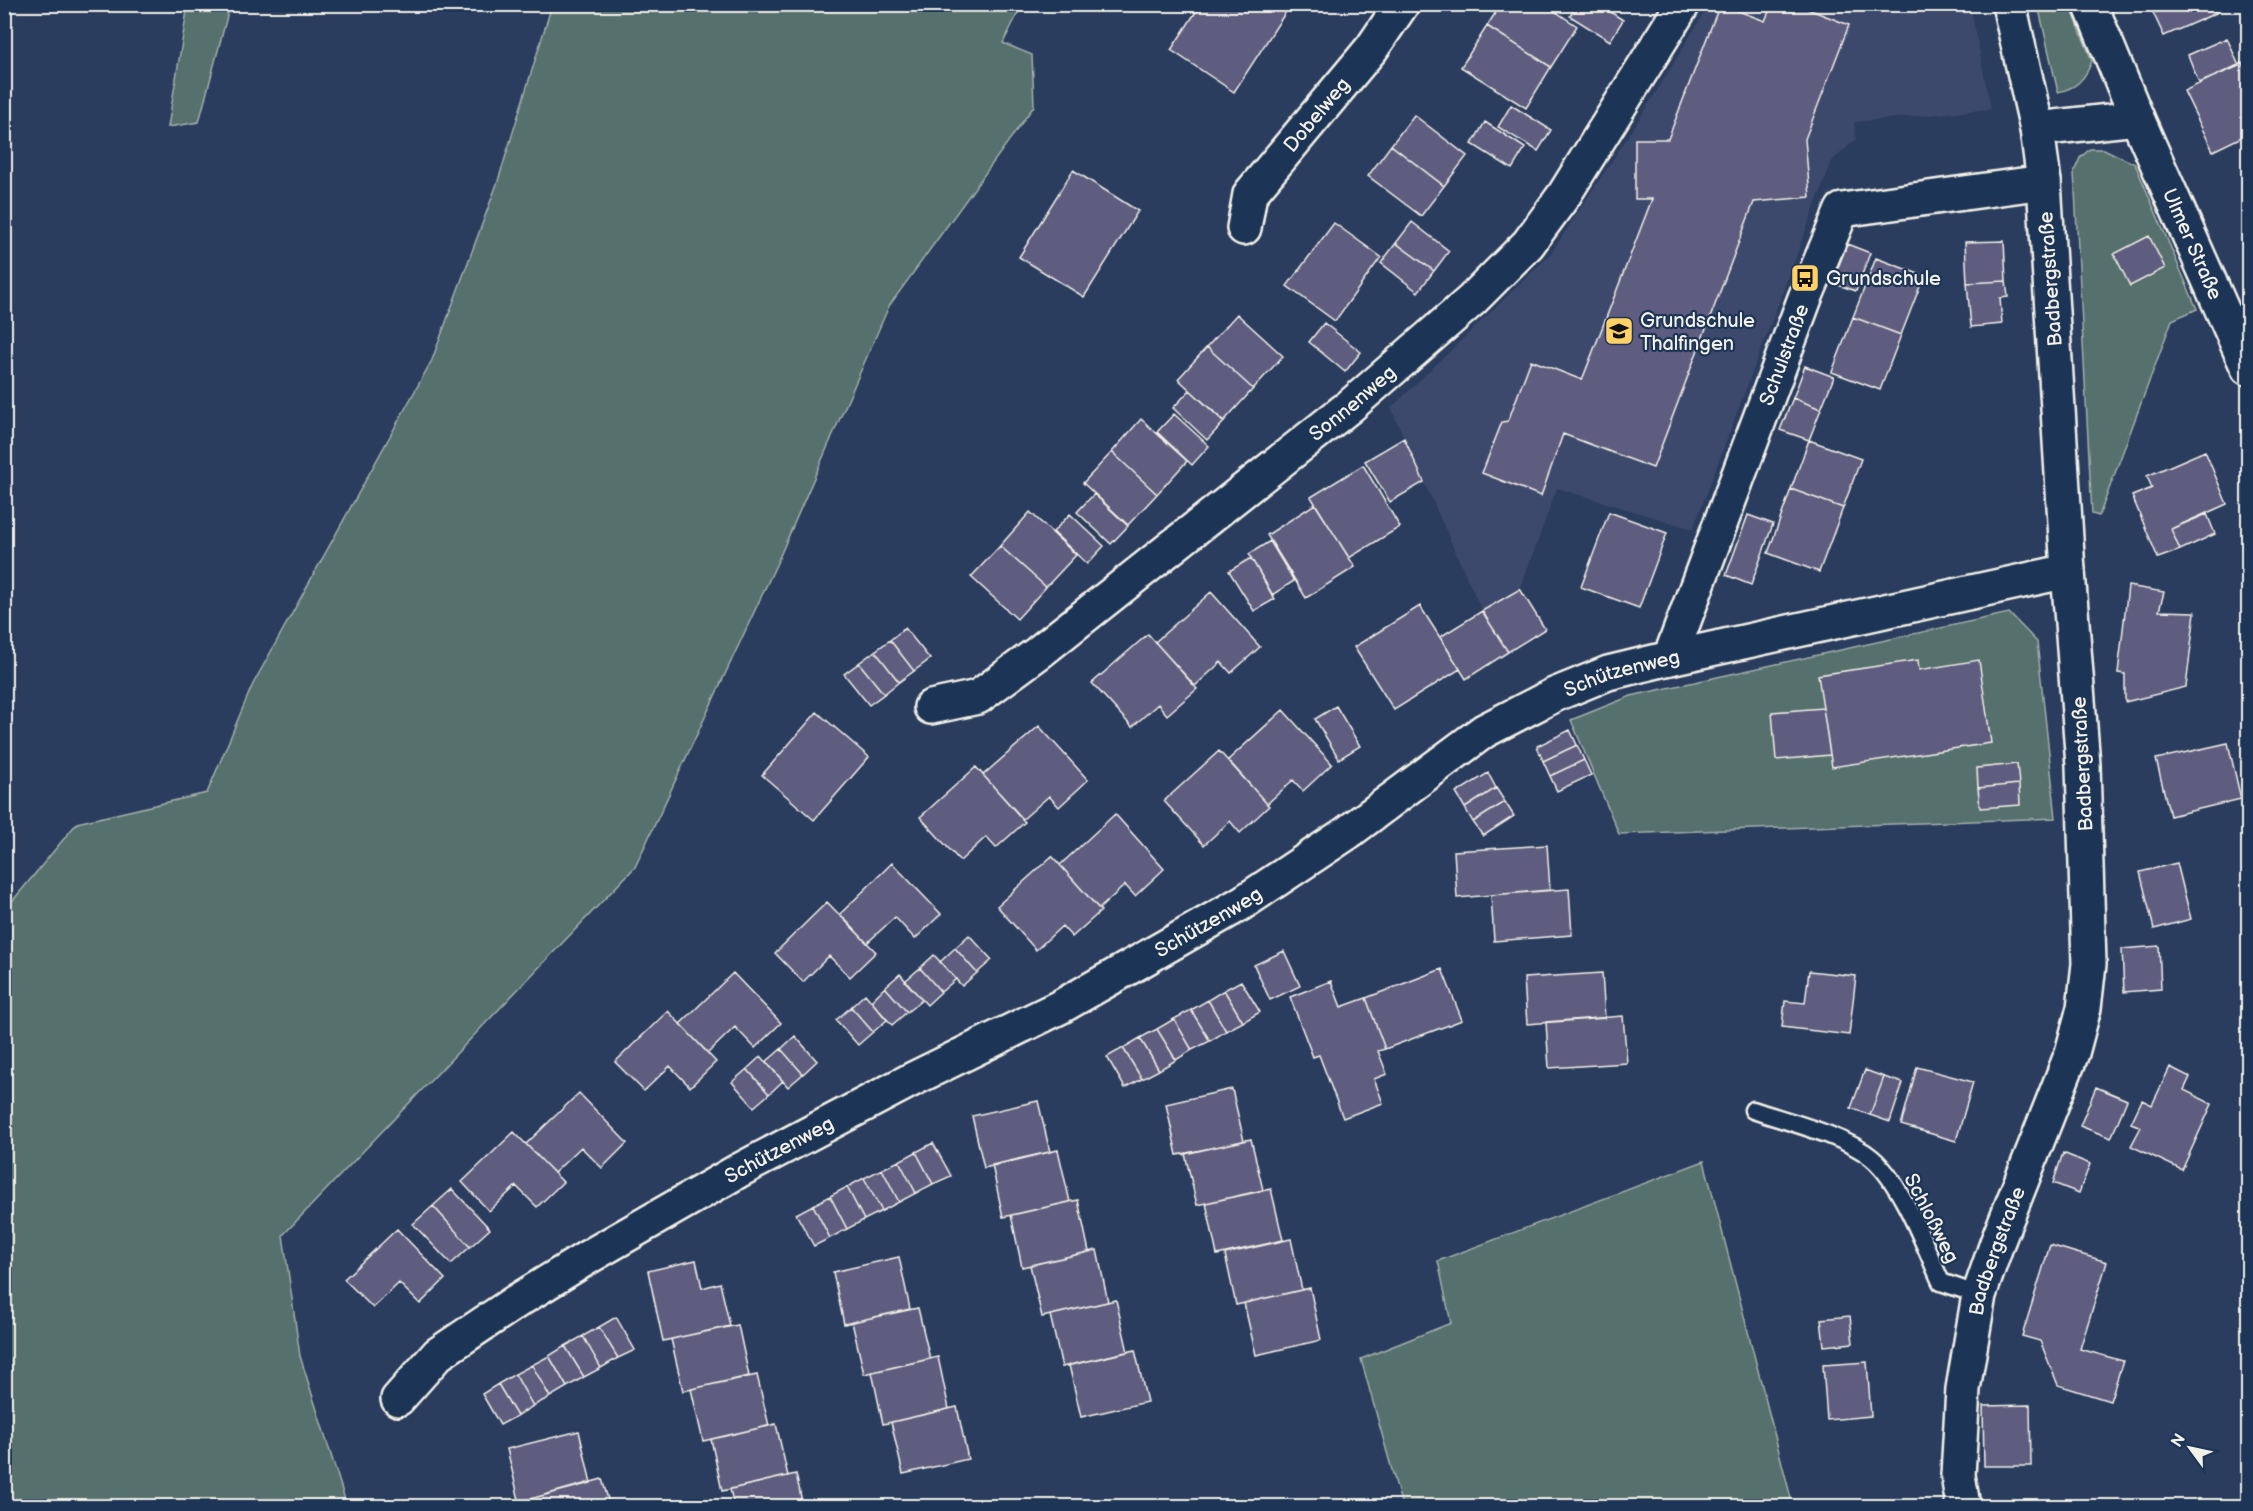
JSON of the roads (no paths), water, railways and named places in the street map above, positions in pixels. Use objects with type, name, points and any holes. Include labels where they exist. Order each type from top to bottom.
[{"type":"street","name":"Dobelweg","points":[[1244,228],[1250,194],[1371,48],[1402,4]]},
{"type":"street","name":"Sonnenweg","points":[[931,707],[978,697],[1038,653],[1350,406],[1472,300],[1528,244],[1564,195],[1683,4]]},
{"type":"street","name":"Badbergstraße","points":[[1963,1506],[1958,1475],[1963,1389],[1979,1295],[1996,1243],[2072,1053],[2084,1008],[2090,941],[2083,765],[2068,571],[2044,182],[2037,129],[2009,4]]},
{"type":"street","name":"Ulmer Straße","points":[[2090,4],[2137,118],[2248,369]]},
{"type":"street","points":[[2037,129],[2137,118]]},
{"type":"street","name":"Schulstraße","points":[[1670,658],[1808,291],[1842,210],[2044,182]]},
{"type":"street","name":"Schützenweg","points":[[398,1399],[438,1354],[590,1256],[738,1171],[911,1080],[1060,1007],[1242,903],[1347,832],[1484,731],[1554,695],[1608,673],[1670,658],[2068,571]]},
{"type":"lane","name":"Schloßweg","points":[[1753,1110],[1835,1138],[1873,1159],[1891,1179],[1941,1282],[1979,1295]]},
{"type":"place","name":"Grundschule","points":[[1805,278]]},
{"type":"place","name":"Grundschule Thalfingen","points":[[1619,331]]}]
